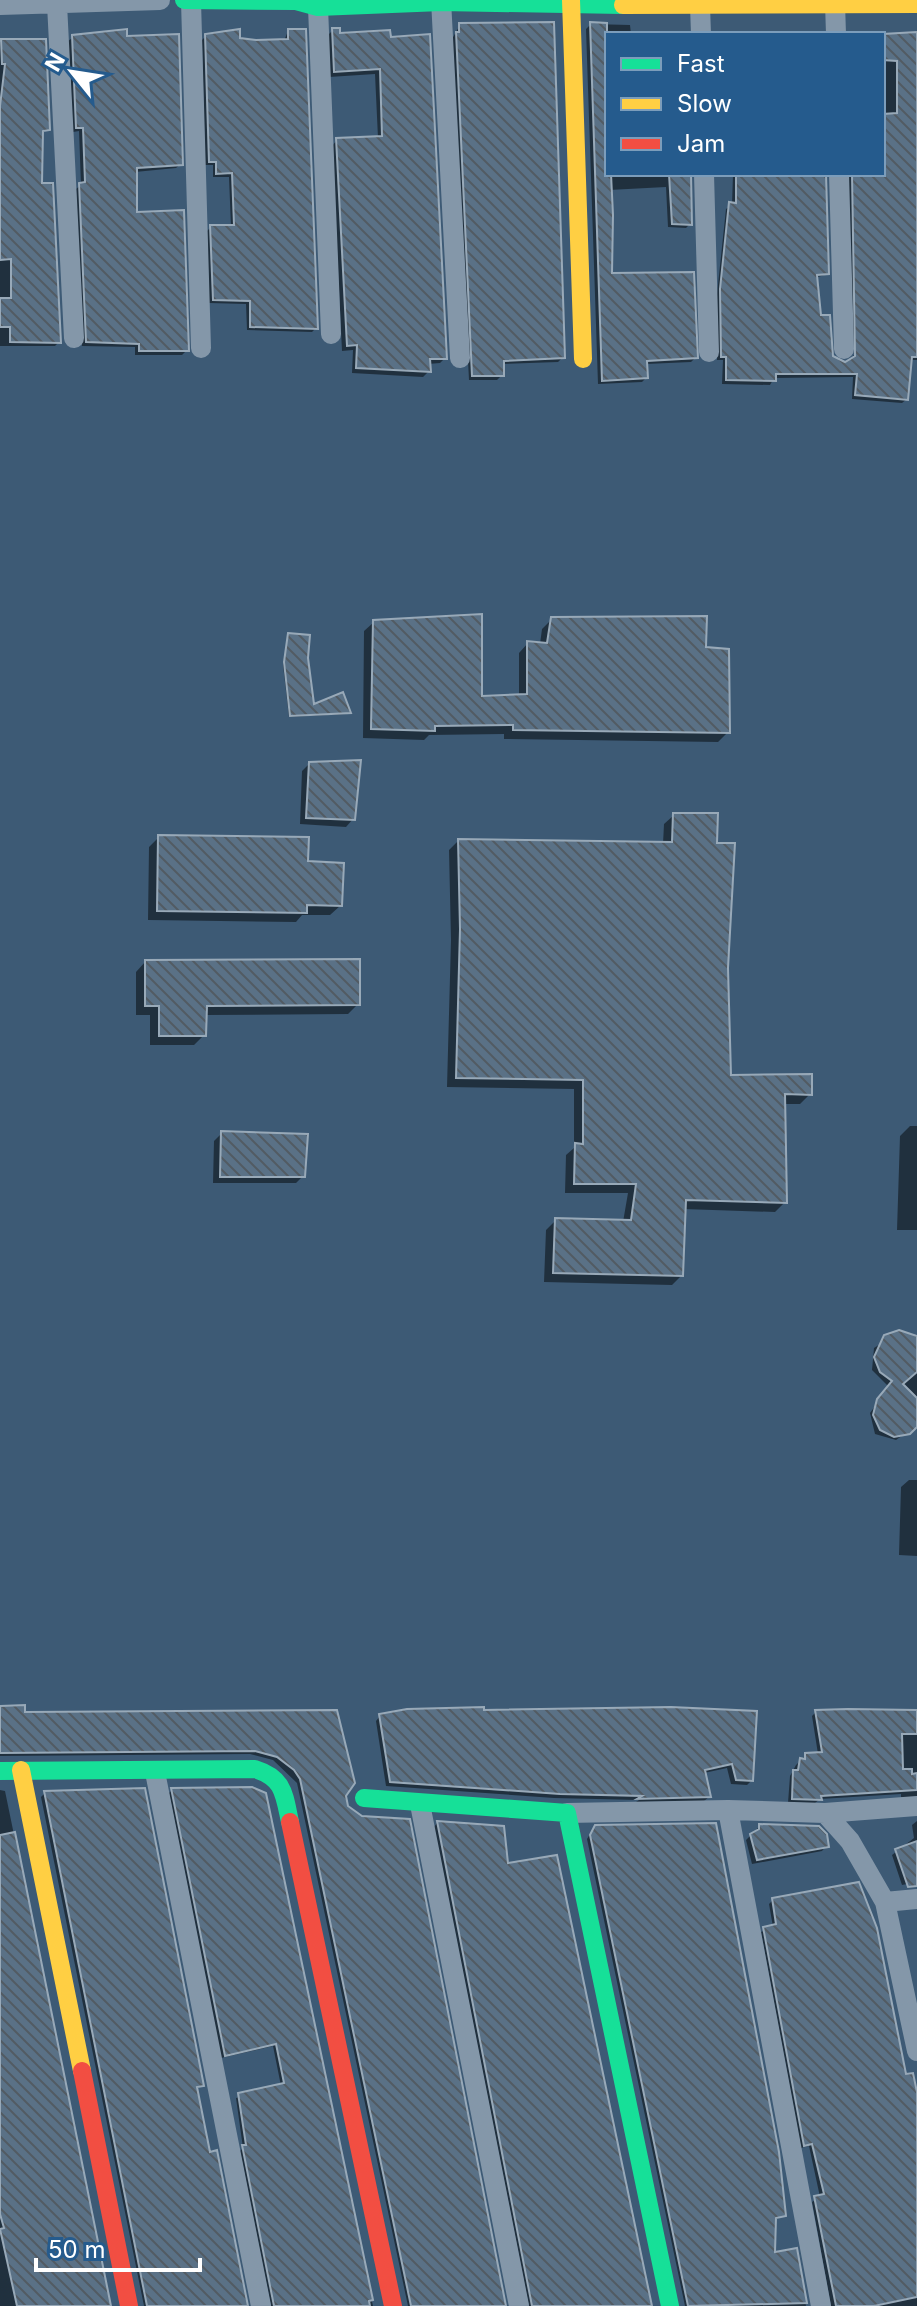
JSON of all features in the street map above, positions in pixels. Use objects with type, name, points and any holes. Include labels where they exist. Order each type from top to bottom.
[{"type":"street","points":[[0,5],[160,0]]},
{"type":"street","points":[[184,0],[296,1],[318,7],[441,1],[700,6],[917,4]]},
{"type":"street","points":[[191,1],[201,348]]},
{"type":"street","points":[[441,1],[460,358]]},
{"type":"street","points":[[65,2],[74,338]]},
{"type":"street","points":[[571,2],[583,359]]},
{"type":"street","points":[[835,3],[836,32]]},
{"type":"street","points":[[700,6],[701,32]]},
{"type":"street","points":[[318,7],[331,334]]},
{"type":"street","points":[[704,176],[709,352]]},
{"type":"street","points":[[839,176],[844,349]]},
{"type":"street","points":[[0,1771],[255,1769],[271,1774],[282,1783],[393,2306]]},
{"type":"street","points":[[21,1770],[129,2306]]},
{"type":"street","points":[[155,1772],[261,2306]]},
{"type":"street","points":[[364,1798],[567,1813],[728,1810],[825,1813],[917,1806]]},
{"type":"street","points":[[420,1804],[519,2306]]},
{"type":"street","points":[[728,1810],[821,2306]]},
{"type":"street","points":[[567,1813],[670,2306]]},
{"type":"street","points":[[825,1813],[850,1841],[885,1902],[917,2051]]},
{"type":"street","points":[[885,1902],[917,1899]]},
{"type":"building","points":[[554,22],[565,358],[504,361],[504,376],[472,376],[456,32],[459,32],[459,23]]},
{"type":"building","points":[[590,22],[607,23],[605,176],[611,176],[612,273],[694,272],[698,358],[647,361],[648,378],[602,381]]},
{"type":"building","points":[[332,28],[340,28],[340,33],[390,30],[391,37],[430,34],[447,359],[430,359],[431,372],[356,368],[357,345],[347,346],[336,138],[382,136],[380,69],[334,72]]},
{"type":"building","points":[[127,29],[127,36],[179,34],[183,165],[137,168],[137,212],[184,210],[189,351],[139,351],[139,344],[86,342],[79,183],[85,182],[83,128],[76,128],[72,35]]},
{"type":"building","points":[[240,29],[240,38],[256,40],[288,39],[288,29],[306,29],[318,329],[250,327],[250,301],[213,300],[210,225],[234,225],[232,173],[216,174],[216,162],[209,162],[205,34]]},
{"type":"building","points":[[917,32],[917,357],[912,357],[908,400],[855,395],[857,374],[776,374],[776,381],[726,380],[726,357],[721,357],[720,289],[729,202],[736,203],[736,176],[826,176],[829,274],[817,275],[821,315],[830,315],[833,356],[845,362],[855,356],[852,176],[885,176],[885,114],[897,113],[897,61],[885,60],[885,34]]},
{"type":"building","points":[[1,39],[46,39],[50,130],[43,131],[42,183],[53,183],[61,343],[10,342],[10,327],[0,327],[0,298],[11,298],[11,259],[0,260],[0,106],[5,64],[2,64]]},
{"type":"building","points":[[669,176],[691,176],[692,225],[672,224]]},
{"type":"building","points":[[482,614],[482,696],[527,694],[527,641],[547,643],[551,617],[707,616],[706,647],[729,649],[730,733],[513,730],[513,725],[435,726],[435,731],[371,729],[373,620]]},
{"type":"building","points":[[288,633],[310,635],[308,658],[314,704],[343,692],[351,713],[290,716],[284,662]]},
{"type":"building","points":[[361,760],[355,820],[306,818],[309,762]]},
{"type":"building","points":[[673,813],[718,813],[717,843],[735,843],[728,968],[731,1075],[812,1074],[812,1095],[785,1094],[787,1203],[686,1200],[683,1276],[553,1273],[555,1218],[631,1220],[636,1184],[574,1184],[575,1143],[583,1144],[583,1080],[456,1078],[460,929],[458,839],[672,842]]},
{"type":"building","points":[[158,835],[309,837],[308,861],[344,863],[342,906],[307,905],[307,913],[157,911]]},
{"type":"building","points":[[360,959],[360,1005],[207,1006],[206,1036],[159,1036],[159,1006],[145,1006],[145,960]]},
{"type":"building","points":[[221,1131],[308,1134],[305,1177],[220,1177]]},
{"type":"building","points":[[899,1330],[917,1336],[917,1372],[903,1384],[917,1398],[917,1427],[910,1434],[894,1437],[880,1430],[873,1415],[877,1399],[892,1381],[880,1372],[874,1357],[884,1335]]},
{"type":"building","points":[[25,1705],[25,1712],[337,1710],[355,1783],[346,1796],[348,1806],[362,1816],[410,1819],[506,2306],[411,2306],[300,1779],[294,1770],[277,1757],[255,1751],[0,1753],[0,1706]]},
{"type":"building","points":[[484,1707],[484,1710],[671,1707],[757,1711],[753,1781],[736,1780],[732,1764],[705,1770],[711,1797],[637,1799],[642,1796],[560,1794],[390,1782],[379,1714],[407,1709]]},
{"type":"building","points":[[815,1710],[917,1710],[917,1734],[902,1734],[903,1769],[912,1769],[912,1774],[917,1773],[917,1790],[821,1796],[822,1800],[792,1799],[793,1770],[798,1770],[800,1758],[805,1759],[805,1753],[822,1752]]},
{"type":"building","points":[[252,1787],[266,1793],[373,2300],[369,2301],[370,2306],[274,2306],[242,2145],[246,2145],[238,2093],[284,2083],[276,2044],[225,2056],[171,1788]]},
{"type":"building","points":[[145,1788],[204,2086],[197,2087],[210,2152],[217,2150],[248,2306],[147,2306],[44,1791]]},
{"type":"building","points":[[437,1821],[504,1826],[508,1863],[557,1855],[652,2306],[532,2306]]},
{"type":"building","points":[[716,1823],[779,2152],[786,2216],[776,2218],[775,2252],[797,2248],[807,2303],[688,2306],[590,1835],[595,1825]]},
{"type":"building","points":[[759,1824],[819,1826],[827,1834],[829,1847],[757,1860],[750,1834],[759,1829]]},
{"type":"building","points":[[15,1832],[111,2306],[17,2306],[0,2229],[4,2228],[0,2214],[0,1835]]},
{"type":"building","points":[[917,1841],[917,1886],[908,1887],[895,1849]]},
{"type":"building","points":[[859,1882],[877,1928],[906,2074],[913,2073],[917,2092],[917,2297],[874,2306],[836,2306],[814,2196],[824,2194],[812,2144],[804,2146],[763,1927],[776,1924],[772,1898]]},
{"type":"traffic: fast","points":[[184,0],[296,1],[318,7],[441,2],[623,5]]},
{"type":"traffic: fast","points":[[0,1771],[255,1769],[272,1777],[281,1788],[290,1822]]},
{"type":"traffic: fast","points":[[364,1798],[567,1813],[670,2306]]},
{"type":"traffic: slow","points":[[571,0],[583,359]]},
{"type":"traffic: slow","points":[[623,5],[917,4]]},
{"type":"traffic: slow","points":[[21,1770],[82,2071]]},
{"type":"traffic: jam","points":[[290,1822],[393,2306]]},
{"type":"traffic: jam","points":[[82,2071],[129,2306]]}]
